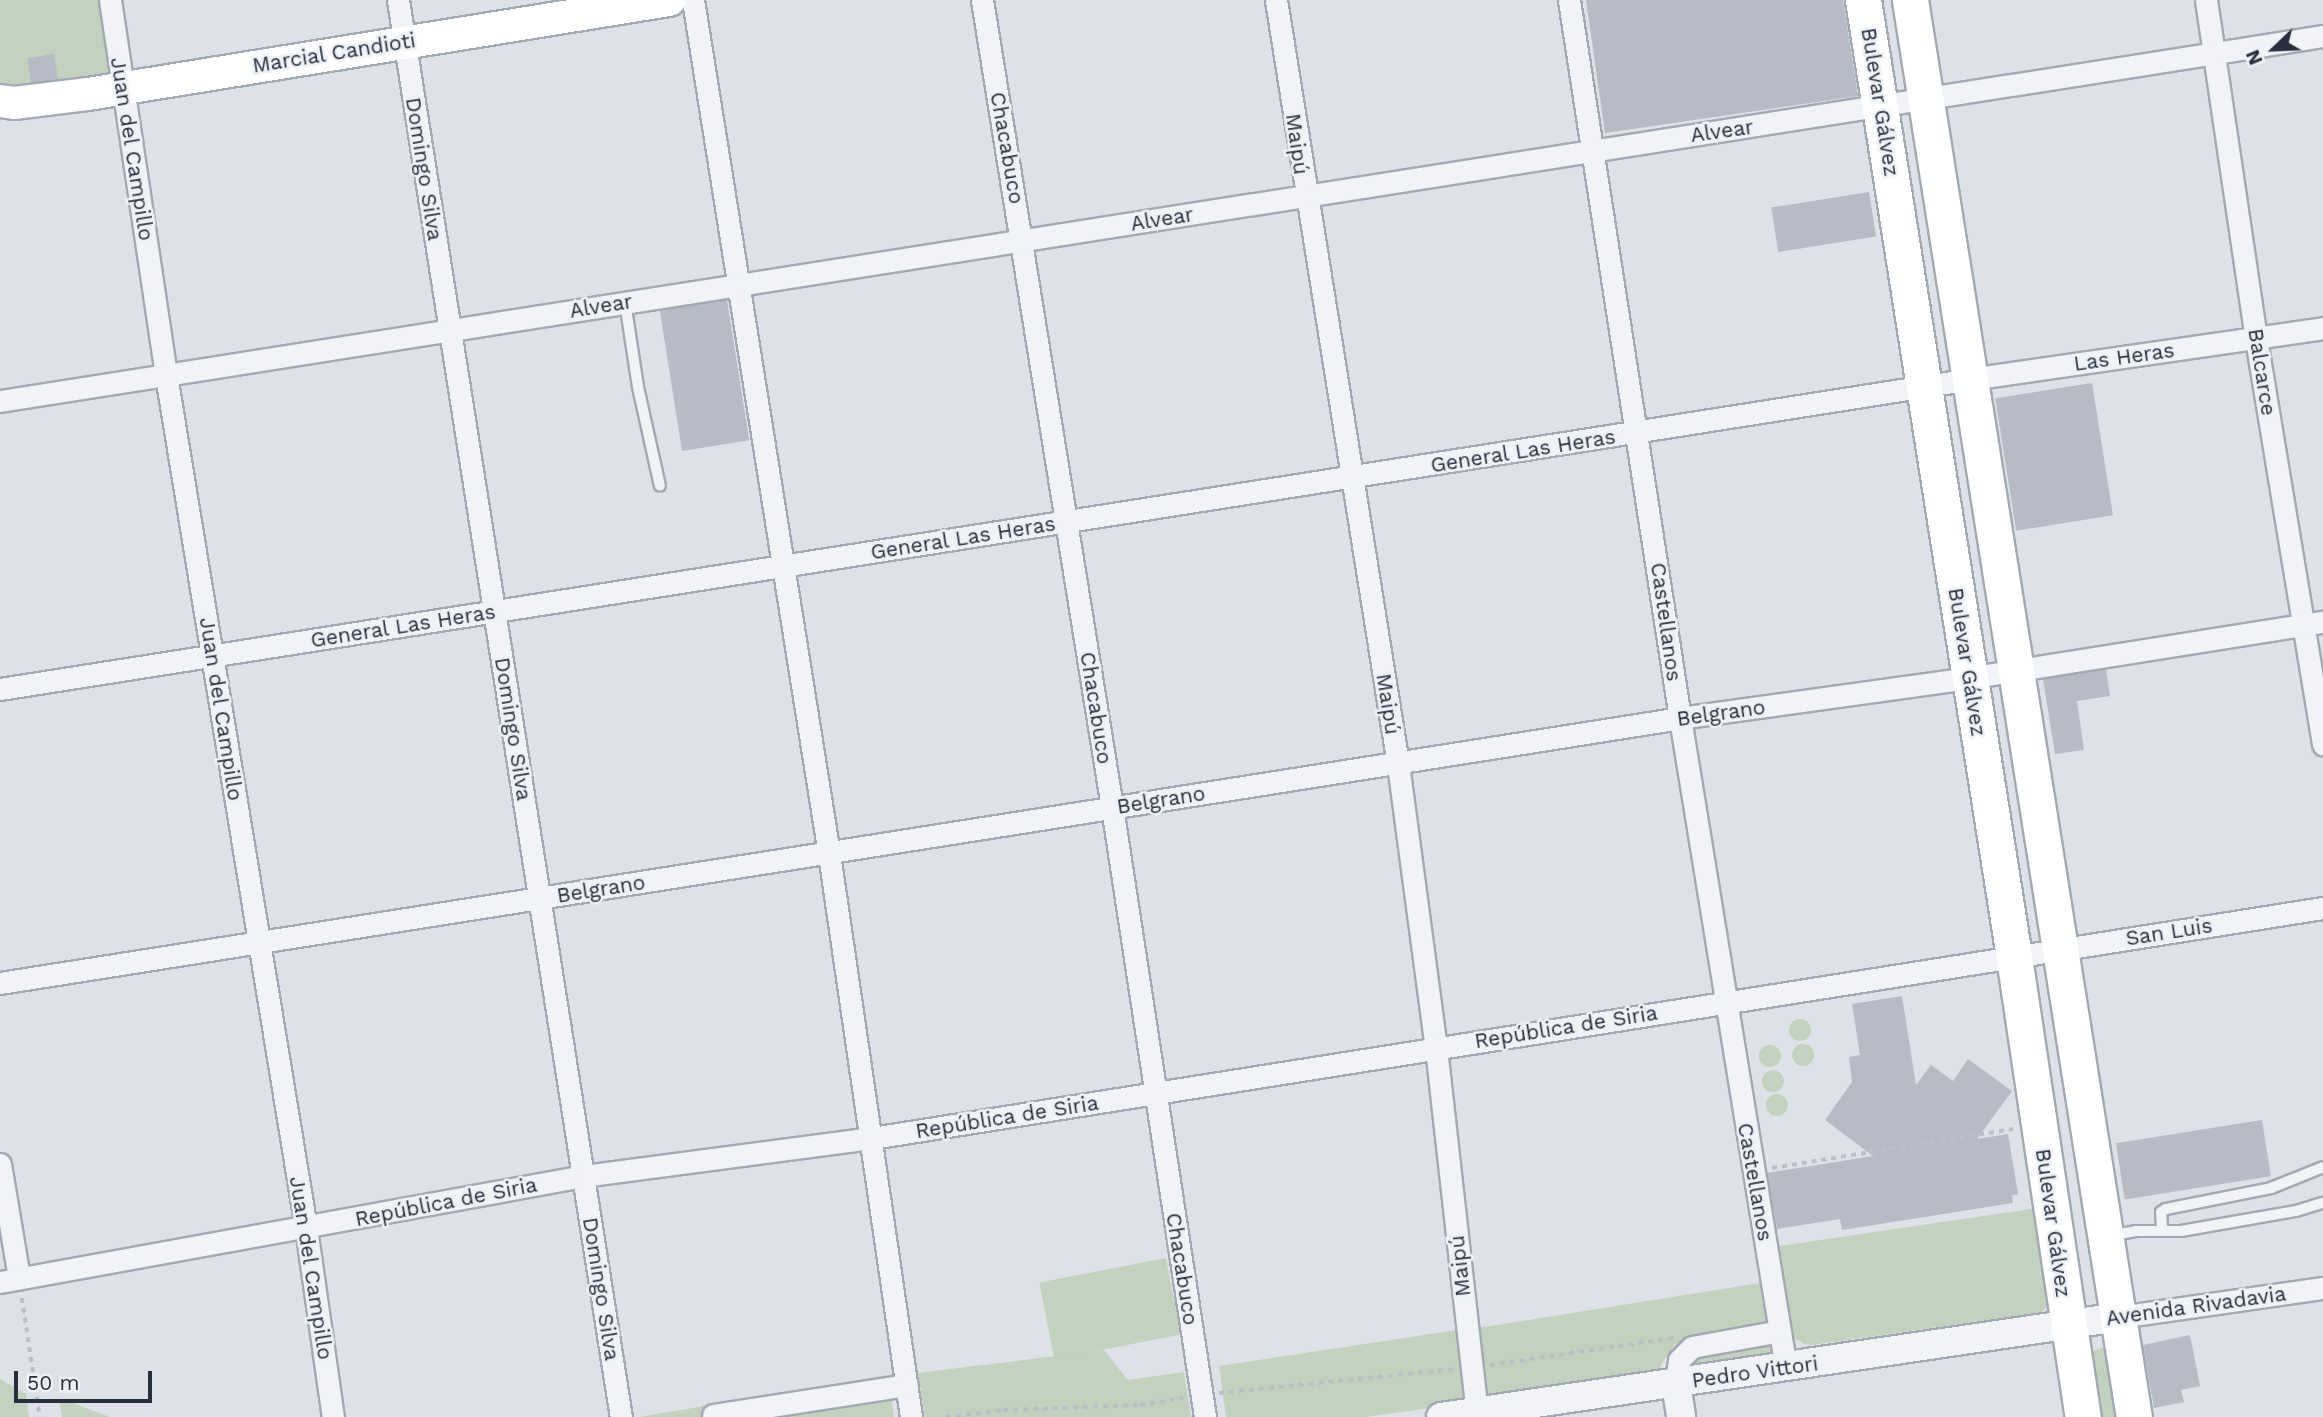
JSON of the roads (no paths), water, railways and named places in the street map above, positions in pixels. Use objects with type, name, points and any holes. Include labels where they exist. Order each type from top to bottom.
[{"type":"main road","name":"Marcial Candioti","points":[[5,104],[669,0]]},
{"type":"main road","name":"Bulevar Gálvez","points":[[1864,0],[2083,1417]]},
{"type":"main road","points":[[1910,0],[2058,950],[2134,1417]]},
{"type":"street","name":"Juan del Campillo","points":[[110,0],[166,375],[306,1228],[334,1417]]},
{"type":"street","name":"Domingo Silva","points":[[398,0],[621,1417]]},
{"type":"street","points":[[693,0],[830,854],[911,1417]]},
{"type":"street","name":"Chacabuco","points":[[982,0],[1112,807],[1205,1417]]},
{"type":"street","name":"Maipú","points":[[1276,0],[1305,197],[1398,764],[1436,1048],[1477,1411]]},
{"type":"street","name":"Castellanos","points":[[1569,0],[1680,718],[1786,1368]]},
{"type":"street","name":"Balcarce","points":[[2206,0],[2256,338],[2314,624],[2323,744]]},
{"type":"street","name":"Alvear","points":[[0,401],[1594,150],[1880,108],[2323,36]]},
{"type":"street","name":"Las Heras","points":[[1926,388],[1970,379],[2323,328]]},
{"type":"street","name":"General Las Heras","points":[[0,690],[1926,388]]},
{"type":"street","name":"Belgrano","points":[[0,984],[1680,718],[1968,678],[2314,624]]},
{"type":"street","name":"San Luis","points":[[2014,957],[2323,908]]},
{"type":"street","name":"República de Siria","points":[[10,1280],[583,1176],[872,1138],[2014,957]]},
{"type":"street","points":[[0,1164],[10,1280]]},
{"type":"street","name":"Avenida Rivadavia","points":[[2069,1325],[2323,1288]]},
{"type":"street","name":"Pedro Vittori","points":[[1441,1417],[2069,1325]]},
{"type":"street","points":[[1681,1417],[1676,1384],[1679,1360],[1692,1347],[1780,1331]]},
{"type":"street","points":[[713,1415],[907,1385]]},
{"type":"lane","points":[[625,302],[638,387],[660,486]]},
{"type":"lane","points":[[2162,1229],[2161,1212],[2166,1209],[2271,1188],[2323,1167]]},
{"type":"lane","points":[[2106,1236],[2228,1223],[2296,1211],[2323,1203]]}]
